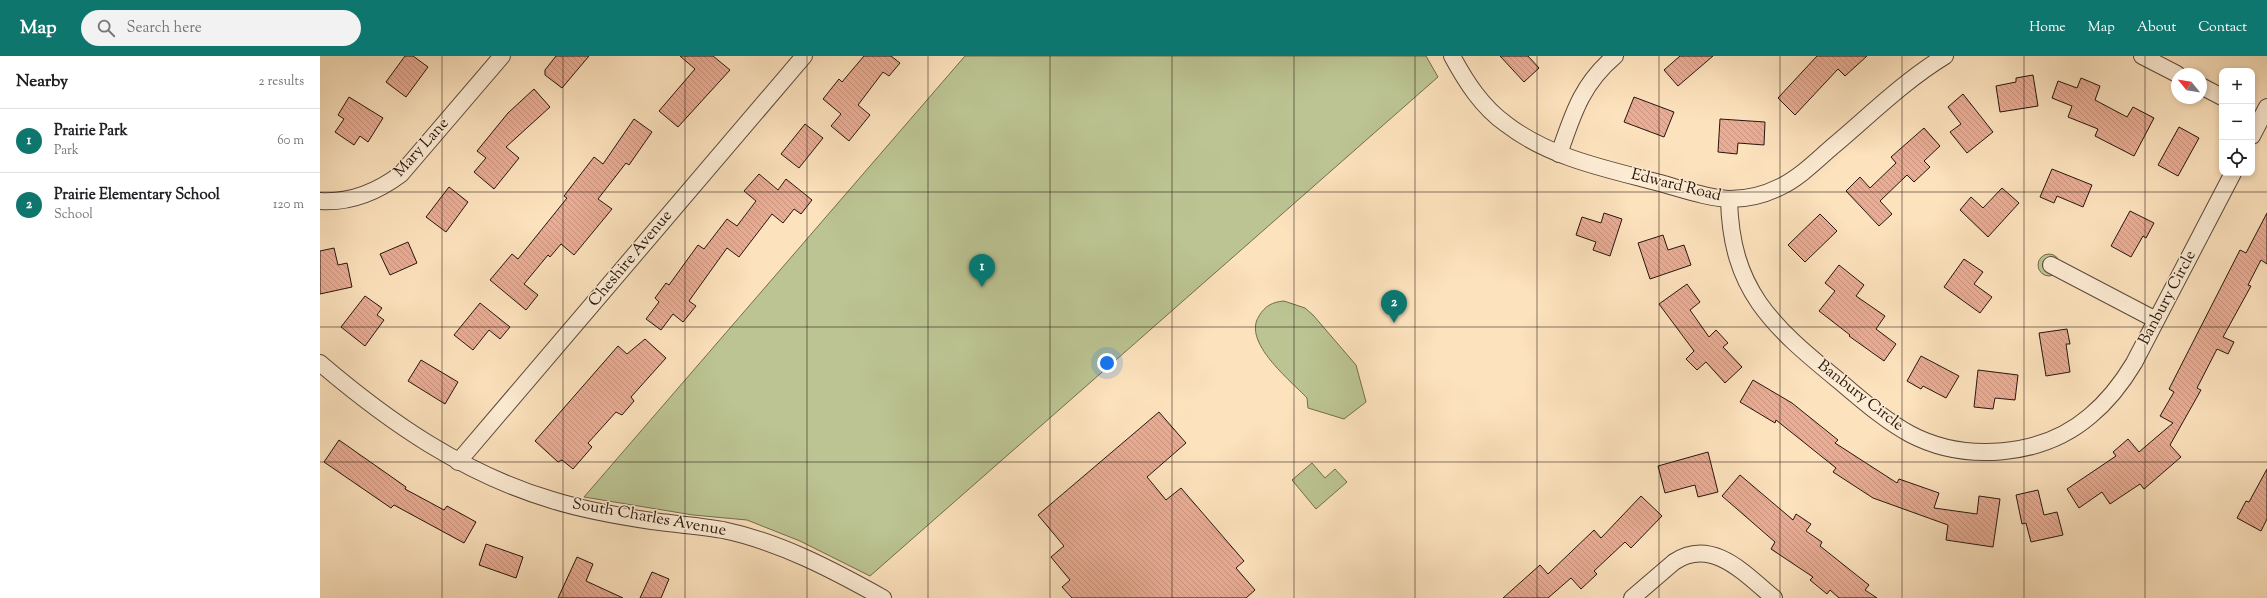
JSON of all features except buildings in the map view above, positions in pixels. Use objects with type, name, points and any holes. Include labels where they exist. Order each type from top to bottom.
[{"type":"street","name":"Mary Lane","points":[[320,201],[344,201],[367,194],[388,184],[401,174],[502,56]]},
{"type":"street","name":"Cheshire Avenue","points":[[458,462],[804,56]]},
{"type":"street","name":"Edward Road","points":[[1452,56],[1477,96],[1492,112],[1530,141],[1559,154],[1702,194],[1729,199],[1748,198],[1781,187],[1810,166],[1918,74],[1945,56]]},
{"type":"street","points":[[1559,154],[1583,91],[1602,67],[1615,56]]},
{"type":"street","points":[[2142,56],[2171,71]]},
{"type":"street","points":[[2207,89],[2219,95]]},
{"type":"street","points":[[2255,130],[2262,115]]},
{"type":"street","name":"Banbury Circle","points":[[1729,199],[1729,225],[1739,265],[1760,306],[1785,336],[1895,425],[1926,441],[1946,447],[1967,451],[1995,452],[2018,449],[2046,441],[2078,425],[2105,402],[2122,382],[2231,176]]},
{"type":"street","points":[[2051,265],[2156,320]]},
{"type":"street","name":"South Charles Avenue","points":[[320,363],[394,422],[458,462],[505,483],[551,500],[607,514],[724,530],[766,542],[802,557],[883,598]]},
{"type":"street","points":[[1632,598],[1682,556],[1698,552],[1709,552],[1728,561],[1774,598]]},
{"type":"green space","points":[[965,56],[1426,56],[1438,77],[870,576],[800,541],[747,520],[693,515],[584,497]]},
{"type":"green space","points":[[2049,254],[2057,257],[2060,265],[2057,273],[2049,276],[2041,273],[2038,265],[2041,257]]},
{"type":"green space","points":[[1284,301],[1305,308],[1313,315],[1356,365],[1366,402],[1344,419],[1308,408],[1307,398],[1280,371],[1262,349],[1257,337],[1255,326],[1259,316],[1269,305]]},
{"type":"green space","points":[[1312,463],[1325,478],[1335,469],[1347,482],[1316,509],[1292,480]]},
{"type":"place","name":"Prairie Park","points":[[982,287]]},
{"type":"place","name":"Prairie Elementary School","points":[[1394,323]]}]
